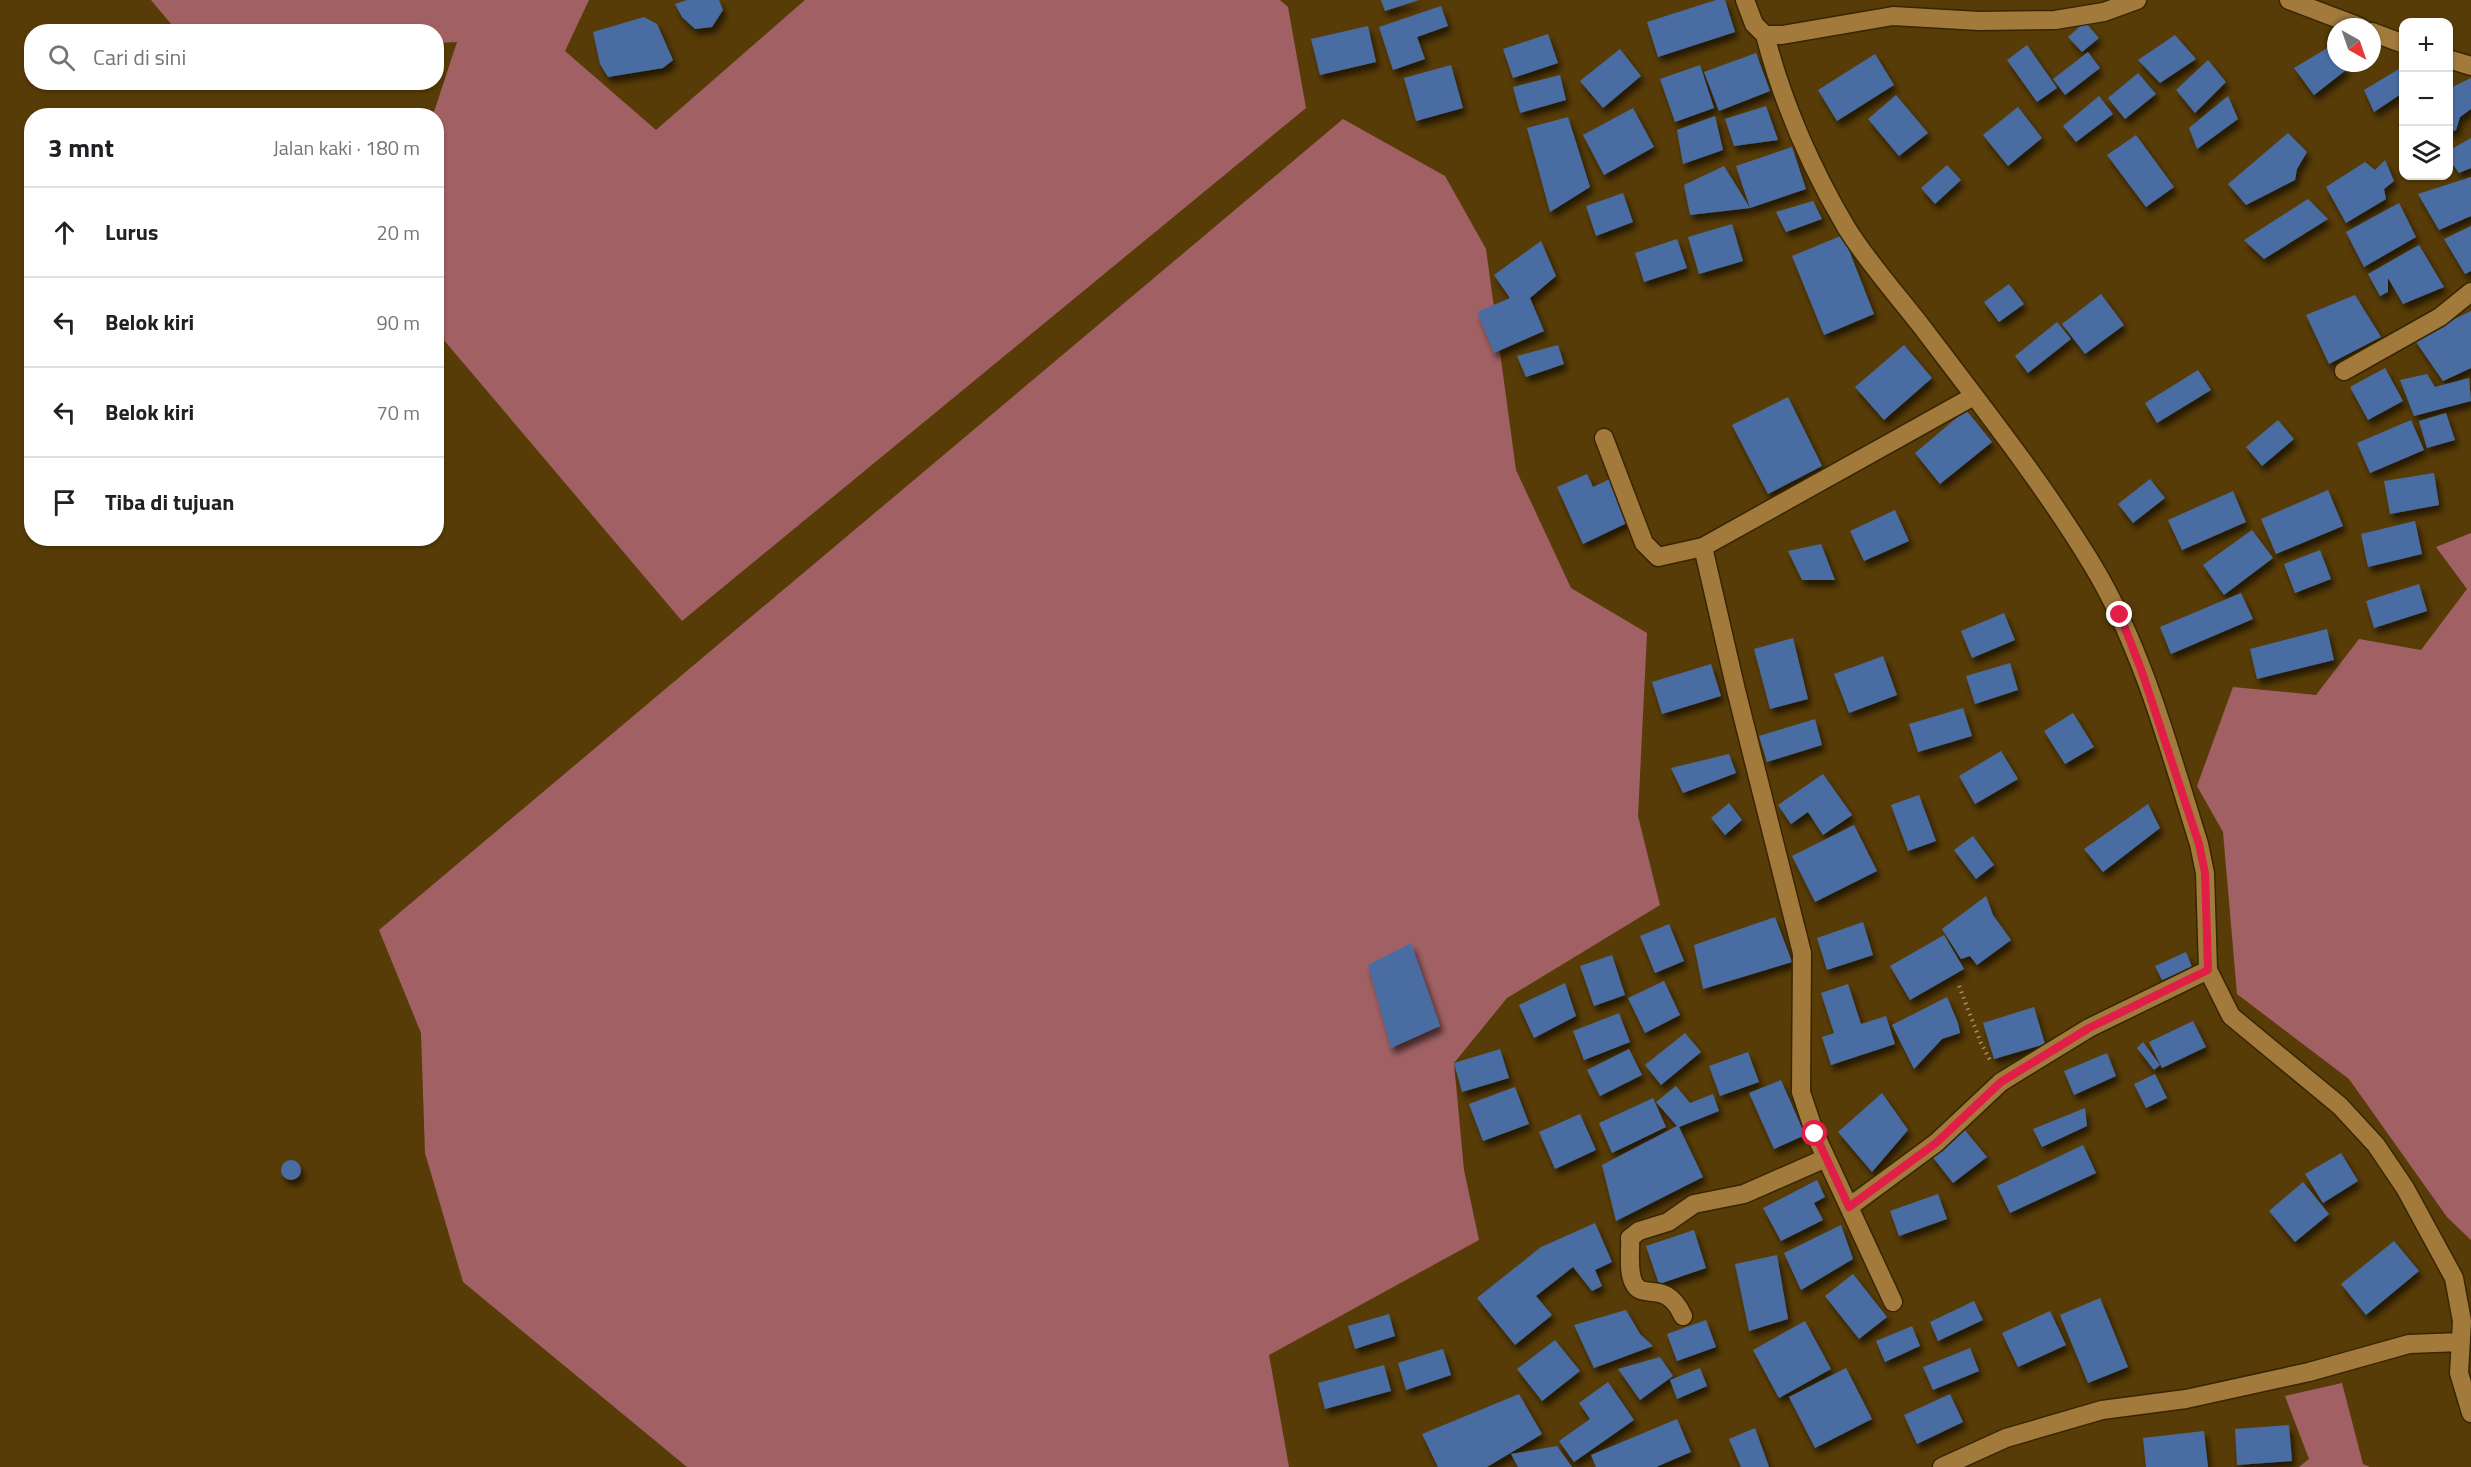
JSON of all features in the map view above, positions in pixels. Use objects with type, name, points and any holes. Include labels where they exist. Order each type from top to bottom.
[{"type":"street","points":[[1745,0],[1754,24],[1765,35],[1779,87],[1803,149],[1847,230],[2026,467],[2093,566],[2123,624],[2142,672],[2199,844],[2205,873],[2208,970],[2231,1016],[2340,1106],[2376,1145],[2404,1188],[2454,1278],[2462,1321],[2459,1373],[2471,1413]]},
{"type":"street","points":[[1765,35],[1782,35],[1893,16],[1979,21],[2055,20],[2104,12],[2137,0]]},
{"type":"street","points":[[2289,0],[2336,18]]},
{"type":"street","points":[[2381,35],[2399,42]]},
{"type":"street","points":[[2453,61],[2471,66]]},
{"type":"street","points":[[2344,371],[2440,316],[2471,292]]},
{"type":"street","points":[[1604,438],[1644,543],[1658,557],[1703,547],[1974,396]]},
{"type":"street","points":[[1703,547],[1802,953],[1801,1092],[1815,1134],[1893,1302]]},
{"type":"street","points":[[1849,1207],[1936,1143],[2001,1082],[2089,1028],[2208,970]]},
{"type":"street","points":[[1683,1316],[1671,1297],[1663,1293],[1640,1291],[1635,1286],[1632,1277],[1630,1238],[1639,1232],[1668,1222],[1694,1204],[1744,1194],[1826,1158]]},
{"type":"street","points":[[1942,1467],[2006,1438],[2102,1410],[2186,1399],[2309,1372],[2409,1344],[2461,1342]]},
{"type":"path","points":[[1959,986],[1981,1043],[2001,1082]]},
{"type":"shaded area","points":[[151,0],[589,0],[565,51],[656,130],[805,0],[1280,0],[1288,7],[1306,108],[682,621],[444,340],[444,108],[435,108],[441,90],[444,90],[444,82],[457,42],[444,43],[444,24],[171,24]]},
{"type":"shaded area","points":[[1343,119],[1445,176],[1486,249],[1516,470],[1571,588],[1647,633],[1638,816],[1660,905],[1507,998],[1454,1063],[1464,1170],[1479,1240],[1269,1355],[1289,1467],[687,1467],[463,1282],[425,1153],[421,1033],[379,930]]},
{"type":"shaded area","points":[[2471,533],[2471,1240],[2447,1217],[2349,1079],[2237,994],[2223,832],[2197,786],[2233,687],[2316,695],[2359,639],[2421,650],[2467,589],[2436,547]]},
{"type":"shaded area","points":[[2342,1383],[2363,1464],[2370,1467],[2299,1467],[2309,1459],[2285,1396]]},
{"type":"building","points":[[687,0],[719,0],[723,10],[712,27],[695,29],[682,17],[675,4]]},
{"type":"building","points":[[1381,0],[1419,0],[1385,11]]},
{"type":"building","points":[[1716,0],[1725,0],[1735,32],[1658,57],[1647,22]]},
{"type":"building","points":[[1441,6],[1448,26],[1417,37],[1425,59],[1393,70],[1379,27]]},
{"type":"building","points":[[644,17],[657,24],[673,60],[663,68],[608,77],[600,64],[593,32]]},
{"type":"building","points":[[2085,22],[2099,38],[2082,52],[2068,37]]},
{"type":"building","points":[[1368,26],[1376,62],[1320,75],[1311,39]]},
{"type":"building","points":[[1548,34],[1558,63],[1513,78],[1503,49]]},
{"type":"building","points":[[2175,35],[2196,59],[2160,83],[2138,60]]},
{"type":"building","points":[[2027,45],[2057,88],[2037,102],[2007,60]]},
{"type":"building","points":[[2327,48],[2327,72],[2343,72],[2314,95],[2294,68]]},
{"type":"building","points":[[1620,49],[1641,76],[1603,108],[1580,81]]},
{"type":"building","points":[[2088,52],[2100,68],[2065,95],[2053,79]]},
{"type":"building","points":[[1756,53],[1770,91],[1719,111],[1704,72]]},
{"type":"building","points":[[1875,54],[1894,85],[1837,121],[1818,90]]},
{"type":"building","points":[[2208,60],[2226,82],[2195,113],[2176,90]]},
{"type":"building","points":[[1451,65],[1463,108],[1416,121],[1404,78]]},
{"type":"building","points":[[1700,65],[1714,108],[1675,122],[1660,79]]},
{"type":"building","points":[[2399,69],[2399,95],[2374,112],[2364,90]]},
{"type":"building","points":[[2138,73],[2156,94],[2125,119],[2108,98]]},
{"type":"building","points":[[1560,75],[1566,100],[1520,113],[1513,87]]},
{"type":"building","points":[[2471,78],[2471,109],[2460,117],[2456,130],[2453,131],[2453,126],[2453,87]]},
{"type":"building","points":[[1896,95],[1928,133],[1899,156],[1868,119]]},
{"type":"building","points":[[2099,96],[2113,114],[2076,142],[2063,126]]},
{"type":"building","points":[[2228,96],[2238,119],[2197,149],[2189,128]]},
{"type":"building","points":[[1766,106],[1778,140],[1734,146],[1725,119]]},
{"type":"building","points":[[2018,107],[2042,138],[2008,166],[1983,135]]},
{"type":"building","points":[[1633,108],[1654,147],[1604,175],[1583,135]]},
{"type":"building","points":[[1715,116],[1723,150],[1683,164],[1677,130]]},
{"type":"building","points":[[1568,117],[1590,187],[1550,212],[1527,128]]},
{"type":"building","points":[[2288,133],[2307,152],[2297,169],[2295,180],[2246,205],[2228,184]]},
{"type":"building","points":[[2136,135],[2174,187],[2146,207],[2107,155]]},
{"type":"building","points":[[2471,138],[2471,168],[2459,173],[2453,165],[2453,148]]},
{"type":"building","points":[[1792,147],[1806,189],[1750,208],[1736,166]]},
{"type":"building","points":[[2385,160],[2394,181],[2384,189],[2386,199],[2346,223],[2326,187],[2365,162],[2375,170]]},
{"type":"building","points":[[1947,165],[1961,180],[1935,204],[1921,188]]},
{"type":"building","points":[[1724,166],[1750,208],[1690,215],[1684,185]]},
{"type":"building","points":[[2471,177],[2471,216],[2439,230],[2418,194]]},
{"type":"building","points":[[1623,193],[1633,222],[1596,236],[1586,206]]},
{"type":"building","points":[[2308,199],[2328,219],[2264,259],[2244,240]]},
{"type":"building","points":[[1813,201],[1822,219],[1786,232],[1776,212]]},
{"type":"building","points":[[2399,203],[2416,237],[2364,267],[2346,232]]},
{"type":"building","points":[[1732,224],[1743,261],[1699,274],[1688,237]]},
{"type":"building","points":[[2471,226],[2471,271],[2465,274],[2444,239]]},
{"type":"building","points":[[1843,235],[1874,314],[1824,335],[1792,256]]},
{"type":"building","points":[[1677,239],[1687,268],[1644,282],[1635,253]]},
{"type":"building","points":[[1541,241],[1556,276],[1530,298],[1544,331],[1494,353],[1477,312],[1510,298],[1494,275]]},
{"type":"building","points":[[2419,245],[2444,287],[2403,304],[2388,278],[2388,292],[2380,296],[2368,274]]},
{"type":"building","points":[[2009,284],[2024,304],[1999,322],[1984,302]]},
{"type":"building","points":[[2101,294],[2124,325],[2085,354],[2062,324]]},
{"type":"building","points":[[2355,295],[2381,337],[2329,364],[2306,315]]},
{"type":"building","points":[[2471,311],[2471,368],[2443,381],[2414,339]]},
{"type":"building","points":[[2057,322],[2071,339],[2028,373],[2015,356]]},
{"type":"building","points":[[1558,345],[1564,364],[1526,377],[1517,356]]},
{"type":"building","points":[[1904,345],[1932,378],[1884,420],[1855,387]]},
{"type":"building","points":[[2385,368],[2403,401],[2368,420],[2350,387]]},
{"type":"building","points":[[2198,370],[2211,390],[2157,423],[2145,403]]},
{"type":"building","points":[[2427,374],[2435,387],[2469,378],[2471,401],[2414,416],[2400,380]]},
{"type":"building","points":[[1788,397],[1822,466],[1768,494],[1732,425]]},
{"type":"building","points":[[1966,410],[1992,442],[1940,484],[1915,453]]},
{"type":"building","points":[[2446,413],[2455,440],[2427,448],[2419,421]]},
{"type":"building","points":[[2278,420],[2294,439],[2262,466],[2246,447]]},
{"type":"building","points":[[2411,420],[2424,450],[2370,473],[2357,443]]},
{"type":"building","points":[[2434,473],[2439,505],[2390,514],[2384,481]]},
{"type":"building","points":[[1587,474],[1593,487],[1610,479],[1629,522],[1583,544],[1557,487]]},
{"type":"building","points":[[2150,479],[2165,498],[2133,523],[2118,504]]},
{"type":"building","points":[[2328,490],[2343,526],[2276,554],[2261,519]]},
{"type":"building","points":[[2233,491],[2246,522],[2182,550],[2168,520]]},
{"type":"building","points":[[1895,510],[1909,541],[1864,561],[1850,531]]},
{"type":"building","points":[[2415,521],[2422,554],[2368,567],[2361,534]]},
{"type":"building","points":[[2252,530],[2273,558],[2224,595],[2203,565]]},
{"type":"building","points":[[1821,544],[1835,580],[1802,580],[1788,551]]},
{"type":"building","points":[[2320,550],[2331,579],[2295,593],[2284,564]]},
{"type":"building","points":[[2419,584],[2427,611],[2374,628],[2366,601]]},
{"type":"building","points":[[2241,593],[2253,619],[2171,654],[2160,627]]},
{"type":"building","points":[[2004,613],[2015,640],[1972,658],[1961,631]]},
{"type":"building","points":[[2327,629],[2334,660],[2257,679],[2250,649]]},
{"type":"building","points":[[1793,638],[1808,699],[1770,709],[1754,649]]},
{"type":"building","points":[[1883,656],[1897,695],[1849,713],[1834,674]]},
{"type":"building","points":[[2010,663],[2018,690],[1975,704],[1966,676]]},
{"type":"building","points":[[1711,664],[1721,696],[1662,714],[1652,682]]},
{"type":"building","points":[[1963,708],[1972,736],[1918,752],[1909,724]]},
{"type":"building","points":[[2073,713],[2094,747],[2065,764],[2044,731]]},
{"type":"building","points":[[1815,719],[1822,745],[1767,762],[1759,736]]},
{"type":"building","points":[[2001,751],[2018,779],[1975,804],[1959,776]]},
{"type":"building","points":[[1729,754],[1736,773],[1683,793],[1671,768]]},
{"type":"building","points":[[1823,774],[1852,815],[1823,835],[1808,812],[1791,824],[1778,805]]},
{"type":"building","points":[[1919,795],[1936,841],[1908,851],[1891,805]]},
{"type":"building","points":[[1729,803],[1742,820],[1725,835],[1711,818]]},
{"type":"building","points":[[2148,804],[2160,828],[2103,872],[2084,849]]},
{"type":"building","points":[[1854,825],[1877,871],[1815,902],[1792,856]]},
{"type":"building","points":[[1973,836],[1994,865],[1976,879],[1954,850]]},
{"type":"building","points":[[1986,896],[1993,915],[2011,940],[1977,965],[1970,956],[1961,959],[1942,929]]},
{"type":"building","points":[[1775,917],[1792,962],[1703,989],[1694,945]]},
{"type":"building","points":[[1863,922],[1873,955],[1827,970],[1817,938]]},
{"type":"building","points":[[1669,924],[1684,961],[1655,973],[1640,936]]},
{"type":"building","points":[[1944,935],[1964,969],[1910,1000],[1890,966]]},
{"type":"building","points":[[1411,943],[1440,1026],[1391,1048],[1368,965]]},
{"type":"building","points":[[2186,952],[2192,967],[2162,980],[2155,966]]},
{"type":"building","points":[[1612,955],[1625,995],[1594,1006],[1580,966]]},
{"type":"building","points":[[1664,981],[1680,1015],[1645,1033],[1628,998]]},
{"type":"building","points":[[1565,983],[1576,1016],[1534,1038],[1519,1005]]},
{"type":"building","points":[[1848,984],[1861,1024],[1886,1016],[1895,1044],[1831,1065],[1822,1037],[1834,1033],[1821,993]]},
{"type":"building","points":[[1947,997],[1960,1033],[1942,1039],[1914,1069],[1892,1025]]},
{"type":"building","points":[[2034,1007],[2045,1044],[1994,1059],[1983,1023]]},
{"type":"building","points":[[1619,1013],[1630,1042],[1584,1060],[1573,1031]]},
{"type":"building","points":[[2193,1021],[2206,1047],[2162,1068],[2149,1042]]},
{"type":"building","points":[[1685,1033],[1701,1052],[1661,1085],[1645,1065]]},
{"type":"building","points":[[2143,1042],[2160,1065],[2154,1070],[2137,1048]]},
{"type":"building","points":[[1500,1049],[1509,1078],[1462,1092],[1454,1063]]},
{"type":"building","points":[[1629,1049],[1642,1075],[1600,1096],[1587,1070]]},
{"type":"building","points":[[1748,1052],[1759,1082],[1720,1096],[1709,1066]]},
{"type":"building","points":[[2107,1053],[2116,1076],[2074,1095],[2064,1071]]},
{"type":"building","points":[[2155,1074],[2167,1098],[2146,1108],[2134,1084]]},
{"type":"building","points":[[1781,1080],[1805,1135],[1774,1149],[1749,1093]]},
{"type":"building","points":[[1676,1086],[1690,1103],[1713,1094],[1719,1111],[1679,1127],[1703,1177],[1616,1221],[1602,1165],[1677,1126],[1656,1102]]},
{"type":"building","points":[[1515,1087],[1529,1124],[1483,1141],[1469,1104]]},
{"type":"building","points":[[1882,1093],[1908,1130],[1872,1172],[1838,1132]]},
{"type":"building","points":[[1653,1098],[1666,1127],[1612,1153],[1599,1123]]},
{"type":"building","points":[[2085,1108],[2087,1126],[2042,1147],[2033,1129]]},
{"type":"building","points":[[1580,1114],[1596,1150],[1555,1169],[1539,1132]]},
{"type":"building","points":[[1964,1129],[1987,1157],[1953,1183],[1931,1155]]},
{"type":"building","points":[[2083,1145],[2096,1173],[2010,1213],[1997,1186]]},
{"type":"building","points":[[2341,1153],[2358,1181],[2323,1203],[2305,1174]]},
{"type":"building","points":[[291,1160],[298,1163],[301,1170],[298,1177],[291,1180],[284,1177],[281,1170],[284,1163]]},
{"type":"building","points":[[1817,1180],[1825,1197],[1814,1203],[1823,1220],[1781,1241],[1763,1208]]},
{"type":"building","points":[[2303,1182],[2329,1214],[2295,1242],[2269,1211]]},
{"type":"building","points":[[1938,1194],[1947,1219],[1899,1236],[1890,1211]]},
{"type":"building","points":[[1595,1223],[1612,1262],[1595,1270],[1602,1286],[1592,1291],[1573,1267],[1536,1296],[1552,1315],[1515,1345],[1477,1298],[1541,1247]]},
{"type":"building","points":[[1841,1225],[1853,1259],[1801,1290],[1784,1253]]},
{"type":"building","points":[[1694,1230],[1706,1268],[1659,1284],[1646,1246]]},
{"type":"building","points":[[2394,1241],[2419,1271],[2366,1315],[2341,1284]]},
{"type":"building","points":[[1777,1255],[1788,1319],[1749,1331],[1735,1264]]},
{"type":"building","points":[[1853,1274],[1887,1317],[1859,1339],[1825,1296]]},
{"type":"building","points":[[2100,1298],[2128,1367],[2088,1383],[2060,1315]]},
{"type":"building","points":[[1974,1301],[1983,1320],[1938,1341],[1930,1322]]},
{"type":"building","points":[[1626,1310],[1640,1334],[1653,1346],[1594,1368],[1574,1325]]},
{"type":"building","points":[[2050,1311],[2066,1345],[2018,1367],[2002,1333]]},
{"type":"building","points":[[1389,1314],[1395,1336],[1355,1349],[1348,1326]]},
{"type":"building","points":[[1706,1320],[1716,1347],[1677,1361],[1667,1334]]},
{"type":"building","points":[[1805,1321],[1831,1369],[1779,1398],[1753,1350]]},
{"type":"building","points":[[1912,1326],[1920,1346],[1885,1362],[1876,1341]]},
{"type":"building","points":[[1555,1340],[1580,1371],[1542,1401],[1517,1369]]},
{"type":"building","points":[[1970,1348],[1979,1371],[1933,1390],[1923,1367]]},
{"type":"building","points":[[1443,1349],[1451,1375],[1406,1390],[1398,1363]]},
{"type":"building","points":[[1660,1357],[1673,1376],[1640,1400],[1618,1369]]},
{"type":"building","points":[[1384,1365],[1391,1391],[1325,1409],[1318,1383]]},
{"type":"building","points":[[1700,1368],[1707,1386],[1677,1399],[1670,1380]]},
{"type":"building","points":[[1846,1368],[1872,1419],[1815,1448],[1789,1397]]},
{"type":"building","points":[[1608,1382],[1634,1420],[1574,1462],[1559,1441],[1590,1419],[1579,1403]]},
{"type":"building","points":[[1519,1394],[1542,1434],[1487,1467],[1438,1467],[1422,1434]]},
{"type":"building","points":[[1950,1394],[1963,1422],[1917,1444],[1904,1415]]},
{"type":"building","points":[[1677,1419],[1691,1452],[1656,1467],[1596,1467],[1591,1455]]},
{"type":"building","points":[[2289,1425],[2292,1461],[2237,1465],[2235,1429]]},
{"type":"building","points":[[1755,1428],[1769,1467],[1741,1467],[1729,1439]]},
{"type":"building","points":[[2204,1431],[2208,1467],[2146,1467],[2143,1438]]},
{"type":"building","points":[[1557,1446],[1572,1467],[1518,1467],[1511,1454]]},
{"type":"route","points":[[1815,1134],[1849,1207],[1945,1136],[2001,1082],[2089,1028],[2208,970],[2205,873],[2199,844],[2142,672],[2120,615]]}]
